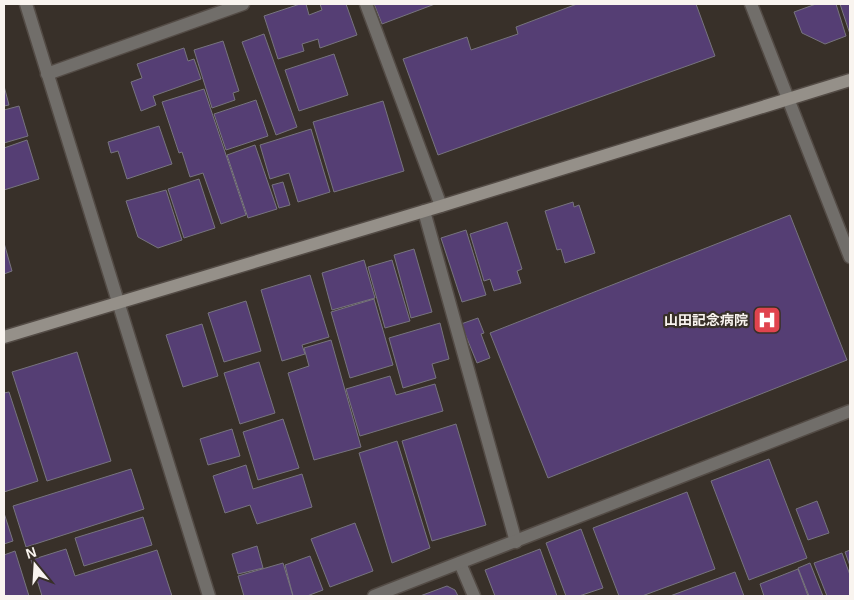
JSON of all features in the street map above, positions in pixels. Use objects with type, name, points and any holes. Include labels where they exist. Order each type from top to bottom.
[{"type":"street","points":[[26,4],[209,596]]},
{"type":"street","points":[[47,74],[243,4]]},
{"type":"street","points":[[366,4],[441,206]]},
{"type":"street","points":[[751,4],[850,257]]},
{"type":"street","points":[[4,337],[441,206],[850,80]]},
{"type":"street","points":[[424,211],[516,542]]},
{"type":"street","points":[[374,596],[850,411]]},
{"type":"street","points":[[460,563],[474,596]]},
{"type":"building","points":[[300,4],[306,4],[309,15],[322,10],[320,4],[346,4],[357,35],[320,48],[318,39],[302,44],[304,51],[278,59],[264,16]]},
{"type":"building","points":[[374,4],[435,4],[382,24]]},
{"type":"building","points":[[577,4],[696,4],[715,56],[438,155],[403,59],[467,37],[471,50],[518,34],[516,27]]},
{"type":"building","points":[[816,4],[836,4],[846,36],[825,44],[802,33],[794,12]]},
{"type":"building","points":[[840,4],[850,4],[850,34]]},
{"type":"building","points":[[264,34],[297,127],[276,135],[242,42]]},
{"type":"building","points":[[223,41],[239,91],[233,93],[235,100],[212,108],[194,50]]},
{"type":"building","points":[[184,48],[188,61],[194,59],[201,79],[153,96],[156,105],[141,111],[131,82],[142,78],[137,64]]},
{"type":"building","points":[[334,54],[348,95],[299,111],[285,70]]},
{"type":"building","points":[[4,86],[9,105],[4,106]]},
{"type":"building","points":[[204,89],[246,215],[221,224],[203,173],[190,177],[182,152],[179,153],[162,102]]},
{"type":"building","points":[[256,100],[268,136],[226,150],[214,114]]},
{"type":"building","points":[[383,101],[404,171],[334,192],[313,122]]},
{"type":"building","points":[[19,106],[28,136],[4,143],[4,110]]},
{"type":"building","points":[[159,126],[172,164],[127,179],[118,151],[111,153],[108,142]]},
{"type":"building","points":[[311,129],[330,192],[298,202],[289,173],[270,179],[260,145]]},
{"type":"building","points":[[27,140],[39,179],[4,190],[4,148]]},
{"type":"building","points":[[255,145],[277,209],[248,218],[227,155]]},
{"type":"building","points":[[199,179],[215,228],[184,238],[168,189]]},
{"type":"building","points":[[283,182],[290,205],[279,208],[272,185]]},
{"type":"building","points":[[166,190],[182,240],[158,248],[138,237],[126,201]]},
{"type":"building","points":[[573,202],[574,207],[579,205],[595,253],[565,263],[561,249],[557,250],[545,211]]},
{"type":"building","name":"山田記念病院","points":[[790,215],[847,360],[548,478],[490,333]]},
{"type":"building","points":[[507,222],[522,269],[517,271],[521,283],[494,291],[490,279],[484,281],[470,234]]},
{"type":"building","points":[[466,230],[486,295],[462,302],[441,238]]},
{"type":"building","points":[[4,243],[12,271],[4,274]]},
{"type":"building","points":[[414,249],[432,312],[411,318],[394,255]]},
{"type":"building","points":[[364,260],[375,298],[332,310],[322,273]]},
{"type":"building","points":[[392,260],[410,321],[385,328],[368,267]]},
{"type":"building","points":[[310,275],[329,337],[302,345],[305,354],[282,361],[261,290]]},
{"type":"building","points":[[374,299],[393,365],[350,378],[331,312]]},
{"type":"building","points":[[246,301],[261,351],[224,362],[208,313]]},
{"type":"building","points":[[478,318],[484,333],[481,334],[490,358],[477,363],[461,324]]},
{"type":"building","points":[[440,323],[449,359],[432,364],[436,378],[403,388],[389,338]]},
{"type":"building","points":[[202,324],[218,376],[183,387],[166,335]]},
{"type":"building","points":[[331,340],[361,447],[314,460],[288,373],[309,366],[304,348]]},
{"type":"building","points":[[77,352],[111,461],[47,481],[12,372]]},
{"type":"building","points":[[259,362],[275,413],[240,424],[224,373]]},
{"type":"building","points":[[390,376],[396,395],[435,384],[443,411],[360,436],[346,389]]},
{"type":"building","points":[[9,392],[38,481],[4,492],[4,393]]},
{"type":"building","points":[[283,419],[299,468],[258,480],[243,432]]},
{"type":"building","points":[[456,424],[486,525],[432,541],[402,441]]},
{"type":"building","points":[[232,429],[240,456],[208,465],[200,439]]},
{"type":"building","points":[[397,441],[430,548],[392,563],[359,453]]},
{"type":"building","points":[[769,459],[807,558],[749,580],[711,481]]},
{"type":"building","points":[[246,465],[253,489],[302,474],[312,507],[257,524],[250,505],[225,513],[213,476]]},
{"type":"building","points":[[131,469],[144,509],[26,547],[13,506]]},
{"type":"building","points":[[687,492],[715,569],[642,596],[619,596],[593,528]]},
{"type":"building","points":[[817,501],[829,533],[808,540],[796,509]]},
{"type":"building","points":[[4,513],[13,541],[4,544]]},
{"type":"building","points":[[143,517],[152,545],[84,566],[75,538]]},
{"type":"building","points":[[355,523],[373,571],[330,587],[311,539]]},
{"type":"building","points":[[581,529],[603,588],[579,596],[566,596],[546,543]]},
{"type":"building","points":[[257,546],[263,568],[238,574],[232,554]]},
{"type":"building","points":[[66,549],[75,576],[157,550],[172,596],[42,596],[31,560]]},
{"type":"building","points":[[540,549],[557,596],[495,596],[485,570]]},
{"type":"building","points":[[850,550],[850,566],[845,552]]},
{"type":"building","points":[[15,551],[29,596],[4,596],[4,555]]},
{"type":"building","points":[[842,553],[850,575],[850,596],[827,596],[814,563]]},
{"type":"building","points":[[310,556],[323,590],[307,596],[293,596],[285,565]]},
{"type":"building","points":[[283,563],[293,596],[244,596],[238,576]]},
{"type":"building","points":[[810,563],[823,596],[809,596],[798,568]]},
{"type":"building","points":[[798,569],[808,596],[764,596],[760,584]]},
{"type":"building","points":[[735,572],[744,596],[670,596]]},
{"type":"building","points":[[447,586],[455,590],[458,596],[420,596]]},
{"type":"place","name":"山田記念病院","points":[[767,320]]}]
